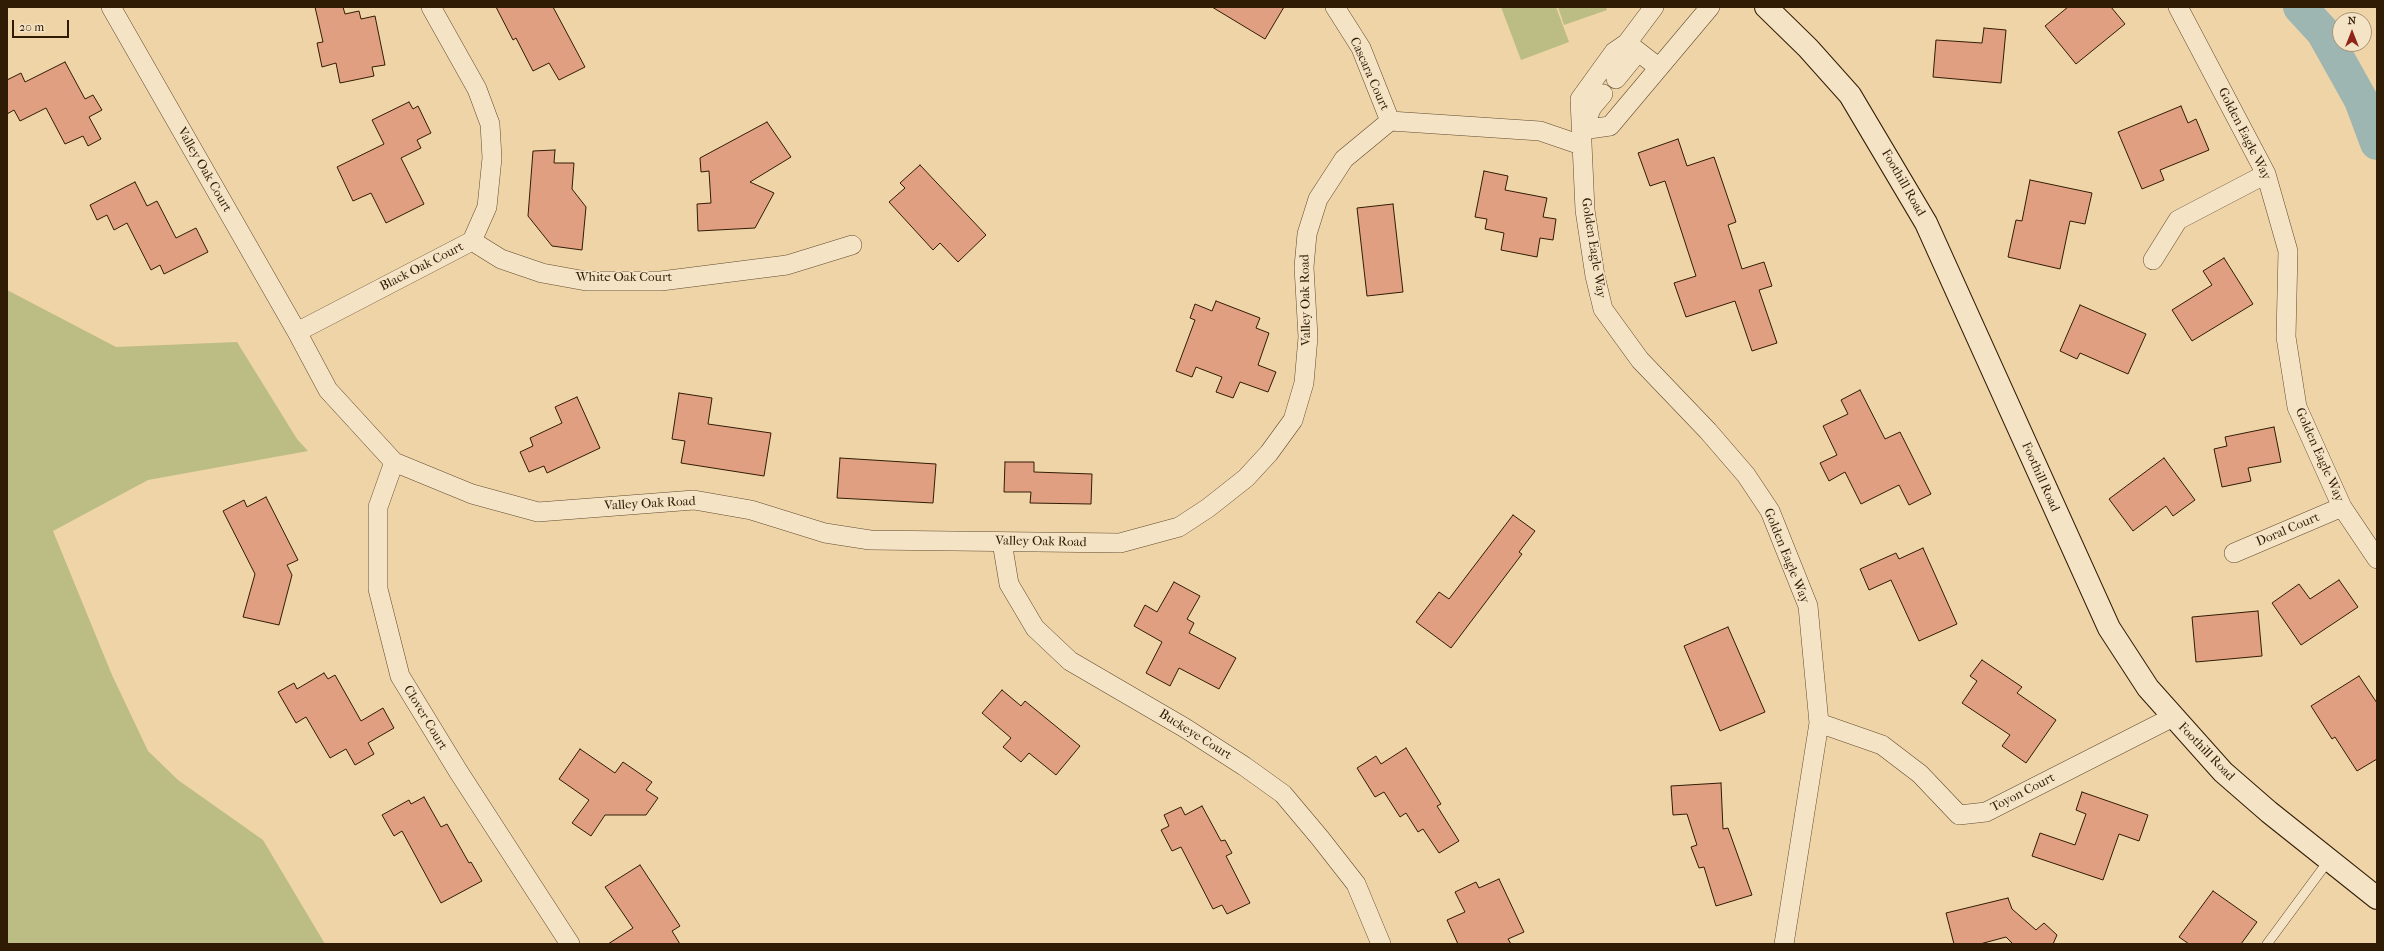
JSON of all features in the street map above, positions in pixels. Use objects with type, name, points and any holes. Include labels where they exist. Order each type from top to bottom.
[{"type":"main road","name":"Foothill Road","points":[[1766,7],[1808,48],[1850,95],[1889,158],[1926,223],[2109,628],[2148,688],[2223,772],[2377,898]]},
{"type":"street","name":"Valley Oak Court","points":[[111,7],[297,332]]},
{"type":"street","name":"Black Oak Court","points":[[297,332],[472,241],[487,207],[492,158],[490,124],[476,88],[431,7]]},
{"type":"street","name":"Cascara Court","points":[[1334,7],[1361,48],[1390,121]]},
{"type":"street","name":"Golden Eagle Way","points":[[1616,79],[1654,7]]},
{"type":"street","points":[[1390,121],[1540,132],[1582,138],[1610,126],[1658,66],[1710,7]]},
{"type":"street","name":"Golden Eagle Way","points":[[2178,7],[2266,174],[2288,251],[2286,337],[2297,407],[2342,507],[2377,559]]},
{"type":"street","points":[[1633,48],[1658,66]]},
{"type":"street","name":"Golden Eagle Way","points":[[1633,48],[1614,52],[1580,100],[1585,210],[1595,276],[1603,309],[1640,360],[1708,431],[1746,475],[1770,511],[1808,606],[1819,723],[1784,944]]},
{"type":"street","name":"Golden Eagle Way","points":[[1582,138],[1592,107],[1603,94]]},
{"type":"street","name":"Valley Oak Road","points":[[297,332],[328,390],[394,462],[472,494],[538,512],[694,500],[751,510],[825,533],[870,540],[1120,543],[1178,527],[1208,508],[1246,478],[1269,453],[1293,420],[1304,383],[1308,337],[1304,267],[1307,234],[1318,199],[1344,159],[1390,121]]},
{"type":"street","points":[[2153,260],[2178,220],[2266,174]]},
{"type":"street","name":"White Oak Court","points":[[472,241],[502,259],[542,273],[586,280],[661,280],[787,264],[852,245]]},
{"type":"street","name":"Clover Court","points":[[394,462],[378,507],[378,589],[400,676],[458,771],[570,944]]},
{"type":"street","name":"Doral Court","points":[[2234,552],[2342,507]]},
{"type":"street","name":"Buckeye Court","points":[[1002,542],[1009,584],[1035,628],[1070,661],[1185,728],[1244,766],[1283,794],[1356,884],[1381,944]]},
{"type":"street","name":"Toyon Court","points":[[1819,723],[1882,745],[1920,774],[1959,815],[1986,812],[2173,717]]},
{"type":"lane","points":[[2267,944],[2329,860]]},
{"type":"green space","points":[[1501,7],[1556,7],[1569,42],[1521,60]]},
{"type":"green space","points":[[1558,7],[1606,7],[1607,10],[1564,25]]},
{"type":"green space","points":[[7,290],[116,347],[237,342],[297,439],[308,451],[148,480],[53,531],[112,675],[148,751],[178,780],[263,840],[325,944],[7,944]]},
{"type":"building","points":[[315,7],[343,7],[345,14],[359,11],[361,19],[375,16],[385,65],[372,67],[374,76],[340,83],[336,63],[322,67],[317,43],[323,42]]},
{"type":"building","points":[[496,7],[553,7],[585,67],[559,80],[549,63],[533,71],[516,38],[513,40]]},
{"type":"building","points":[[1212,7],[1284,7],[1265,39]]},
{"type":"building","points":[[2068,7],[2111,7],[2125,24],[2076,64],[2045,26]]},
{"type":"building","points":[[1984,28],[2006,30],[2001,83],[1933,77],[1936,40],[1982,43]]},
{"type":"building","points":[[65,62],[85,99],[93,95],[102,110],[89,117],[101,139],[88,146],[83,136],[65,144],[46,108],[20,121],[14,110],[7,114],[7,80],[21,73],[25,82]]},
{"type":"building","points":[[409,102],[413,109],[418,106],[431,133],[417,140],[421,148],[401,158],[424,204],[386,223],[371,193],[353,201],[337,167],[384,144],[372,120]]},
{"type":"building","points":[[2181,106],[2188,123],[2196,119],[2209,150],[2160,170],[2164,180],[2142,189],[2118,132]]},
{"type":"building","points":[[767,122],[791,157],[750,182],[774,193],[755,228],[698,231],[697,204],[711,203],[709,171],[701,172],[700,158]]},
{"type":"building","points":[[1678,139],[1687,166],[1714,157],[1736,222],[1728,225],[1742,269],[1764,262],[1772,286],[1759,290],[1777,343],[1752,351],[1735,301],[1686,317],[1674,283],[1696,276],[1665,181],[1650,186],[1638,153]]},
{"type":"building","points":[[555,150],[554,163],[574,163],[572,189],[586,207],[582,250],[552,246],[528,216],[533,151]]},
{"type":"building","points":[[920,165],[986,235],[958,262],[940,243],[933,250],[889,202],[905,188],[900,183]]},
{"type":"building","points":[[1484,171],[1508,176],[1505,190],[1547,198],[1543,217],[1556,219],[1553,240],[1540,238],[1537,257],[1501,250],[1504,233],[1485,229],[1487,219],[1475,217]]},
{"type":"building","points":[[2030,180],[2092,193],[2085,224],[2070,221],[2060,269],[2008,257],[2016,220],[2022,221]]},
{"type":"building","points":[[135,182],[147,206],[157,201],[176,238],[196,228],[208,252],[164,274],[160,265],[151,270],[127,223],[114,230],[107,215],[97,220],[90,205]]},
{"type":"building","points":[[1393,204],[1403,292],[1367,296],[1357,208]]},
{"type":"building","points":[[2224,258],[2253,304],[2192,341],[2172,310],[2212,285],[2203,271]]},
{"type":"building","points":[[1216,301],[1260,318],[1256,328],[1269,333],[1258,365],[1276,372],[1268,392],[1240,382],[1233,398],[1216,392],[1222,377],[1196,367],[1192,377],[1176,371],[1195,320],[1190,318],[1195,304],[1212,311]]},
{"type":"building","points":[[2080,305],[2146,334],[2128,374],[2080,353],[2077,359],[2060,351]]},
{"type":"building","points":[[1860,390],[1885,439],[1900,432],[1931,494],[1909,505],[1899,485],[1861,504],[1845,472],[1829,481],[1820,463],[1837,455],[1823,426],[1848,414],[1841,400]]},
{"type":"building","points":[[679,393],[712,398],[708,424],[771,433],[764,476],[681,463],[685,441],[672,439]]},
{"type":"building","points":[[577,397],[600,448],[547,473],[544,466],[529,472],[520,452],[533,446],[530,438],[562,423],[555,407]]},
{"type":"building","points":[[2274,427],[2281,462],[2248,468],[2251,481],[2222,487],[2214,449],[2227,446],[2225,437]]},
{"type":"building","points":[[840,458],[936,464],[933,503],[837,498]]},
{"type":"building","points":[[2164,458],[2195,500],[2173,516],[2166,506],[2133,531],[2109,499]]},
{"type":"building","points":[[1005,462],[1034,462],[1034,472],[1092,474],[1091,504],[1030,503],[1031,492],[1004,492]]},
{"type":"building","points":[[266,497],[298,560],[287,565],[292,575],[279,625],[243,617],[255,574],[223,511],[244,500],[247,507]]},
{"type":"building","points":[[1513,515],[1535,531],[1519,552],[1522,554],[1451,648],[1416,622],[1439,592],[1449,599]]},
{"type":"building","points":[[1923,548],[1957,624],[1919,641],[1891,580],[1869,590],[1860,569],[1896,553],[1899,559]]},
{"type":"building","points":[[2339,580],[2358,607],[2301,645],[2272,603],[2299,584],[2310,599]]},
{"type":"building","points":[[1174,582],[1200,596],[1187,619],[1194,623],[1189,633],[1236,658],[1219,689],[1179,668],[1170,686],[1146,673],[1162,642],[1134,626],[1145,605],[1157,612]]},
{"type":"building","points":[[2258,611],[2262,656],[2196,662],[2192,617]]},
{"type":"building","points":[[1728,627],[1765,712],[1720,731],[1684,646]]},
{"type":"building","points":[[1982,660],[2022,687],[2017,693],[2056,720],[2026,763],[2002,746],[2010,735],[1962,703],[1977,681],[1970,676]]},
{"type":"building","points":[[324,673],[328,679],[335,675],[361,721],[383,708],[394,728],[368,743],[374,754],[355,765],[346,749],[330,758],[306,717],[296,723],[278,692],[294,683],[297,689]]},
{"type":"building","points":[[2359,676],[2377,703],[2377,759],[2357,771],[2335,737],[2332,739],[2311,706]]},
{"type":"building","points":[[1002,690],[1021,706],[1025,701],[1080,746],[1056,775],[1029,753],[1021,762],[1003,747],[1011,738],[982,713]]},
{"type":"building","points":[[1406,748],[1441,804],[1437,806],[1459,841],[1439,853],[1423,829],[1418,832],[1406,813],[1400,817],[1384,792],[1375,797],[1357,768],[1376,756],[1381,764]]},
{"type":"building","points":[[580,749],[615,773],[623,762],[652,782],[646,790],[658,798],[646,815],[605,815],[591,836],[572,823],[589,800],[559,779]]},
{"type":"building","points":[[1721,783],[1723,829],[1728,828],[1752,895],[1716,906],[1704,867],[1699,868],[1691,847],[1697,845],[1687,814],[1673,815],[1671,786]]},
{"type":"building","points":[[2082,792],[2148,815],[2139,841],[2119,834],[2103,880],[2032,856],[2040,833],[2075,845],[2086,814],[2076,810]]},
{"type":"building","points":[[424,797],[441,827],[447,824],[469,863],[471,862],[482,881],[441,903],[402,831],[394,836],[382,815],[409,800],[411,804]]},
{"type":"building","points":[[1202,806],[1221,841],[1225,840],[1232,853],[1226,856],[1250,903],[1227,914],[1222,905],[1213,909],[1181,847],[1172,851],[1161,830],[1169,826],[1164,815],[1181,807],[1185,815]]},
{"type":"building","points":[[640,865],[680,926],[672,931],[680,944],[608,944],[633,928],[605,887]]},
{"type":"building","points":[[1499,879],[1524,932],[1508,939],[1511,944],[1458,944],[1447,920],[1465,912],[1455,892],[1476,882],[1479,888]]},
{"type":"building","points":[[2213,891],[2257,922],[2241,944],[2189,944],[2179,937]]},
{"type":"building","points":[[2008,898],[2012,909],[2036,930],[2044,923],[2057,935],[2053,944],[2013,944],[2006,937],[1980,944],[1954,944],[1946,913]]},
{"type":"waterway","points":[[2300,7],[2323,32],[2361,100],[2377,143]]}]
